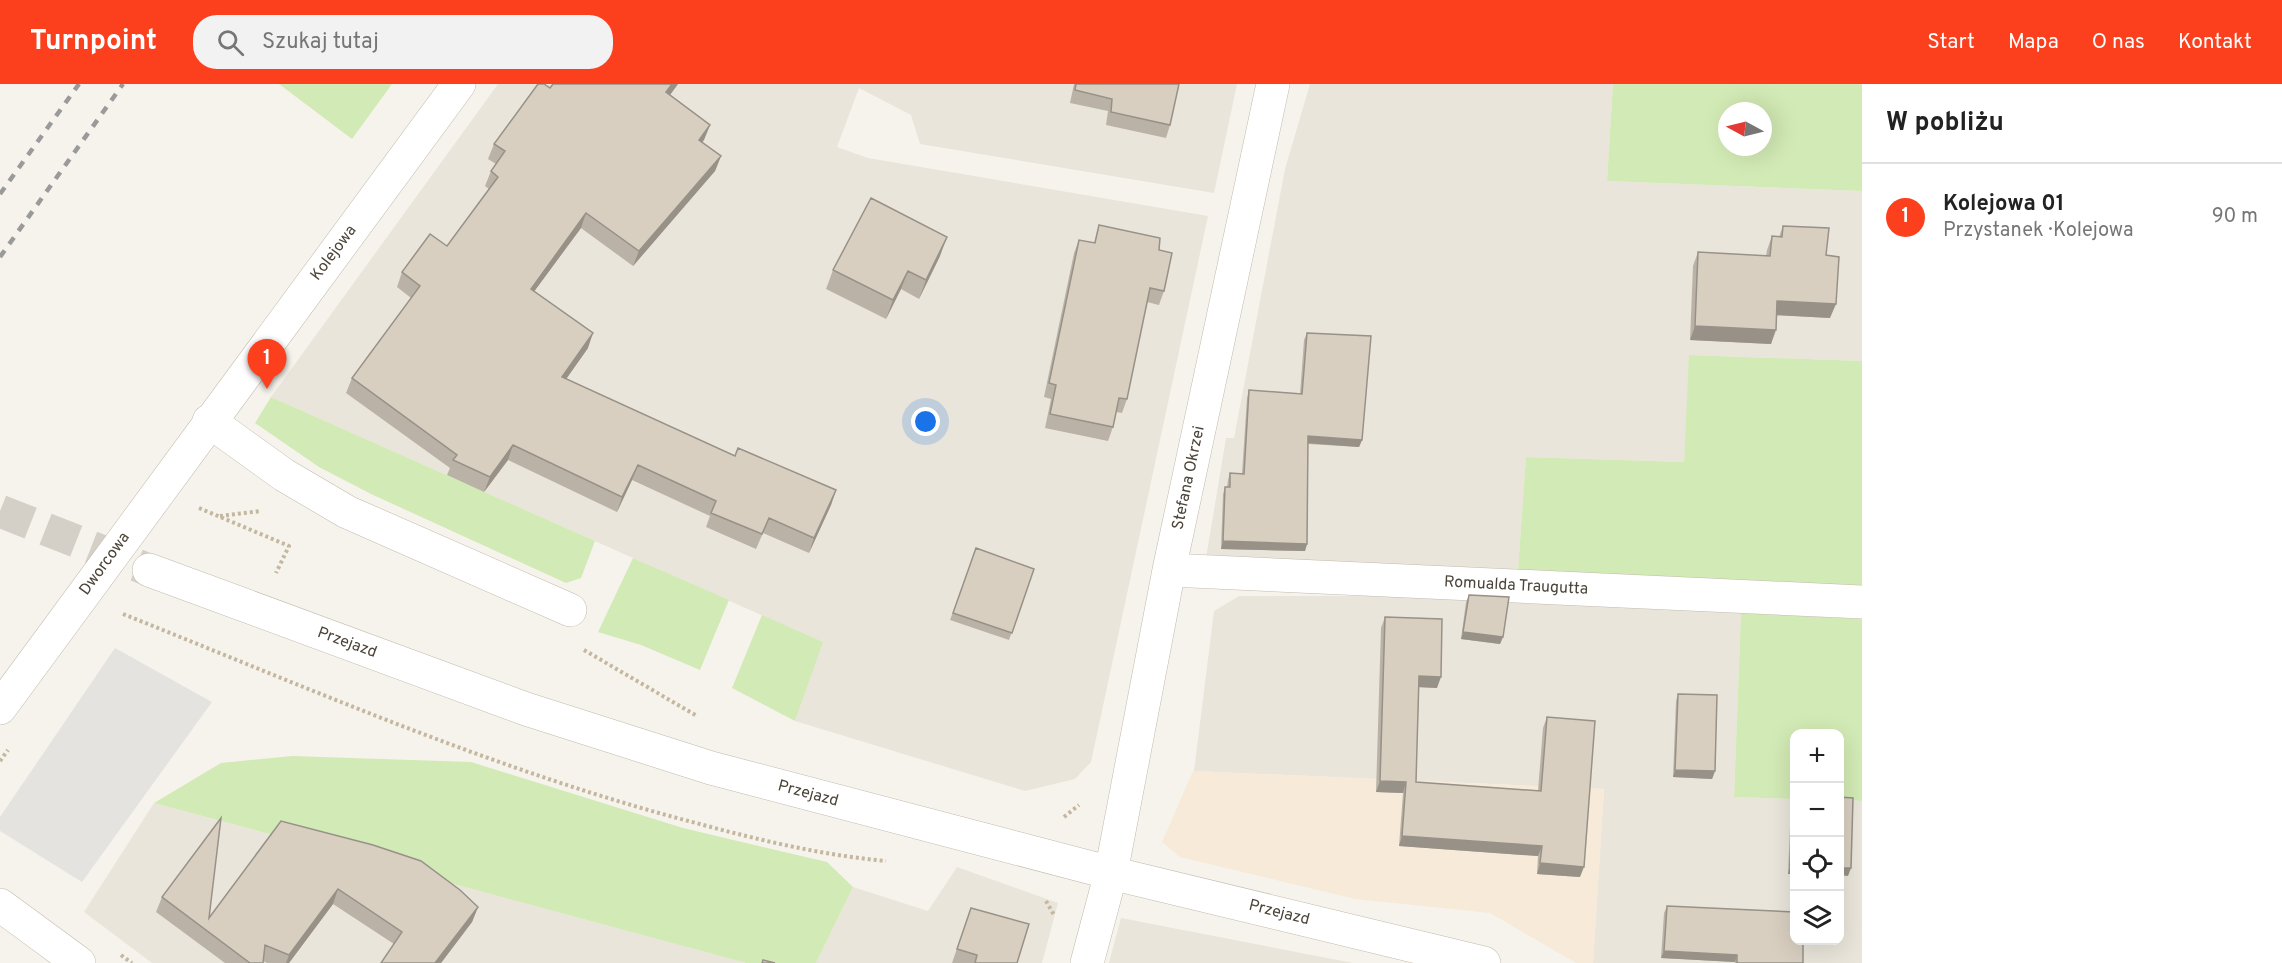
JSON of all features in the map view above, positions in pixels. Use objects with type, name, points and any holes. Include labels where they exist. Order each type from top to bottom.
[{"type":"street","name":"Kolejowa","points":[[209,421],[459,84]]},
{"type":"street","name":"Stefana Okrzei","points":[[1087,963],[1111,873],[1169,570],[1273,84]]},
{"type":"street","points":[[209,421],[284,475],[347,512],[570,610]]},
{"type":"street","name":"Dworcowa","points":[[0,708],[209,421]]},
{"type":"street","name":"Przejazd","points":[[149,570],[526,709],[711,768],[1111,873],[1484,963]]},
{"type":"street","name":"Romualda Traugutta","points":[[1169,570],[1862,602]]},
{"type":"street","points":[[0,906],[80,963]]},
{"type":"path","points":[[195,506],[289,546],[276,573]]},
{"type":"path","points":[[220,516],[267,511]]},
{"type":"path","points":[[122,614],[485,758],[599,797],[778,845],[845,857],[894,861]]},
{"type":"shaded area","points":[[498,84],[1237,84],[1214,193],[920,144],[911,115],[859,88],[837,147],[868,158],[1208,216],[1091,762],[1075,779],[1025,791],[795,721],[822,642],[271,397]]},
{"type":"shaded area","points":[[1310,84],[1613,84],[1607,181],[1862,191],[1862,361],[1690,355],[1684,462],[1526,457],[1518,570],[1206,558],[1226,438],[1234,438],[1285,169]]},
{"type":"shaded area","points":[[1239,596],[1467,596],[1741,613],[1734,797],[1790,799],[1790,945],[1844,945],[1844,800],[1862,801],[1862,963],[1593,963],[1604,789],[1194,771],[1214,611]]},
{"type":"shaded area","points":[[115,648],[212,702],[82,882],[0,831],[0,817]]},
{"type":"shaded area","points":[[1193,771],[1604,789],[1593,963],[1576,963],[1490,913],[1355,899],[1180,857],[1162,842]]},
{"type":"shaded area","points":[[154,803],[746,963],[152,963],[84,912]]},
{"type":"shaded area","points":[[957,867],[1058,903],[1042,963],[816,963],[853,887],[928,911]]},
{"type":"shaded area","points":[[1121,918],[1353,963],[1109,963]]},
{"type":"green space","points":[[279,84],[392,84],[352,139]]},
{"type":"green space","points":[[1613,84],[1862,84],[1862,191],[1607,181]]},
{"type":"green space","points":[[1689,355],[1862,361],[1862,588],[1518,570],[1526,457],[1684,462]]},
{"type":"green space","points":[[271,397],[595,541],[581,578],[566,583],[371,494],[319,467],[255,423]]},
{"type":"green space","points":[[633,558],[729,600],[700,670],[641,645],[598,632]]},
{"type":"green space","points":[[1741,613],[1862,619],[1862,801],[1844,800],[1844,729],[1790,729],[1790,799],[1734,797]]},
{"type":"green space","points":[[762,615],[823,642],[795,721],[732,688]]},
{"type":"green space","points":[[292,756],[471,762],[683,828],[827,862],[853,887],[816,963],[746,963],[154,803],[221,763]]},
{"type":"building","points":[[538,84],[544,84],[550,88],[553,84],[672,84],[666,92],[710,125],[699,140],[721,156],[639,251],[586,213],[531,289],[593,333],[562,377],[735,456],[738,448],[836,490],[814,538],[769,518],[762,534],[711,513],[716,501],[638,465],[622,497],[513,445],[490,477],[453,460],[457,455],[352,378],[420,286],[402,272],[430,234],[447,246],[498,177],[491,171],[505,151],[494,144]]},
{"type":"building","points":[[1076,84],[1179,84],[1170,125],[1111,112],[1112,99],[1075,90]]},
{"type":"building","points":[[871,198],[947,237],[926,280],[908,271],[893,300],[833,270]]},
{"type":"building","points":[[1099,225],[1160,238],[1159,250],[1172,253],[1164,291],[1150,288],[1127,399],[1119,398],[1113,427],[1050,414],[1056,385],[1049,383],[1079,240],[1095,243]]},
{"type":"building","points":[[1783,226],[1829,228],[1826,255],[1839,257],[1836,304],[1777,301],[1776,330],[1695,326],[1698,252],[1770,256],[1772,236],[1782,237]]},
{"type":"building","points":[[1307,333],[1371,336],[1362,440],[1308,436],[1307,544],[1223,541],[1225,487],[1230,487],[1230,473],[1244,474],[1249,390],[1302,394]]},
{"type":"building","points":[[976,548],[1034,569],[1012,633],[953,613]]},
{"type":"building","points":[[1469,595],[1509,597],[1503,637],[1463,632]]},
{"type":"building","points":[[1385,617],[1442,619],[1441,677],[1419,676],[1416,782],[1541,791],[1547,717],[1595,721],[1584,867],[1540,863],[1542,846],[1402,836],[1406,782],[1380,781]]},
{"type":"building","points":[[1678,694],[1717,695],[1715,771],[1675,770]]},
{"type":"building","points":[[1844,797],[1853,798],[1851,868],[1844,868]]},
{"type":"building","points":[[221,818],[209,918],[281,821],[373,845],[421,861],[460,890],[478,907],[435,963],[381,963],[402,932],[338,889],[289,955],[265,945],[263,963],[250,963],[162,897]]},
{"type":"building","points":[[1667,906],[1790,912],[1790,945],[1803,945],[1803,963],[1737,963],[1737,955],[1664,951]]},
{"type":"building","points":[[971,908],[1029,924],[1017,963],[975,963],[977,955],[957,949]]},
{"type":"tunnel","points":[[0,511],[149,570]]},
{"type":"railway","points":[[0,194],[79,84]]},
{"type":"railway","points":[[0,257],[123,84]]},
{"type":"place","name":"Kolejowa 01","points":[[267,389]]}]
